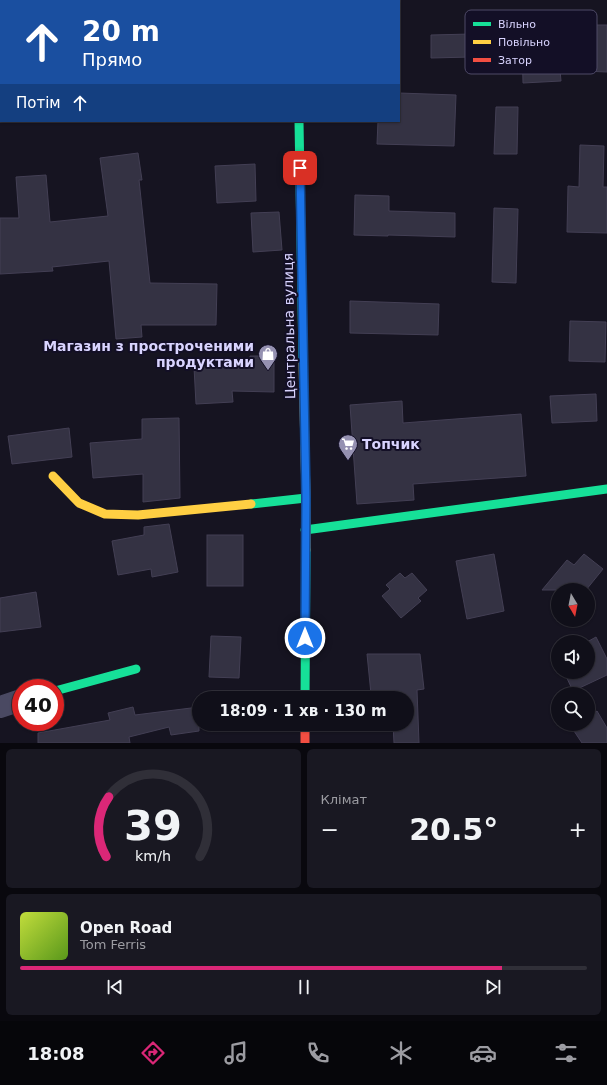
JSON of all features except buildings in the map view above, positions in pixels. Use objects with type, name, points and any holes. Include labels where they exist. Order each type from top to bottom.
[{"type":"street","name":"Центральна вулиця","points":[[299,122],[306,498],[305,691]]},
{"type":"street","points":[[53,476],[79,503],[105,514],[138,515],[306,498]]},
{"type":"street","points":[[305,530],[607,489]]},
{"type":"street","points":[[64,689],[136,669]]},
{"type":"street","points":[[0,707],[12,703]]},
{"type":"street","points":[[305,731],[305,743]]},
{"type":"traffic: fast","points":[[299,122],[303,360]]},
{"type":"traffic: fast","points":[[305,530],[607,489]]},
{"type":"traffic: fast","points":[[251,504],[306,498]]},
{"type":"traffic: fast","points":[[305,691],[306,550]]},
{"type":"traffic: fast","points":[[64,689],[136,669]]},
{"type":"traffic: slow","points":[[303,360],[306,550]]},
{"type":"traffic: slow","points":[[53,476],[79,503],[105,514],[138,515],[251,504]]},
{"type":"traffic: jam","points":[[305,731],[305,743]]},
{"type":"place","name":"Магазин з простроченими продуктами","points":[[268,371]]},
{"type":"place","name":"Топчик","points":[[348,461]]},
{"type":"route","points":[[300,168],[306,498],[305,638]]}]
